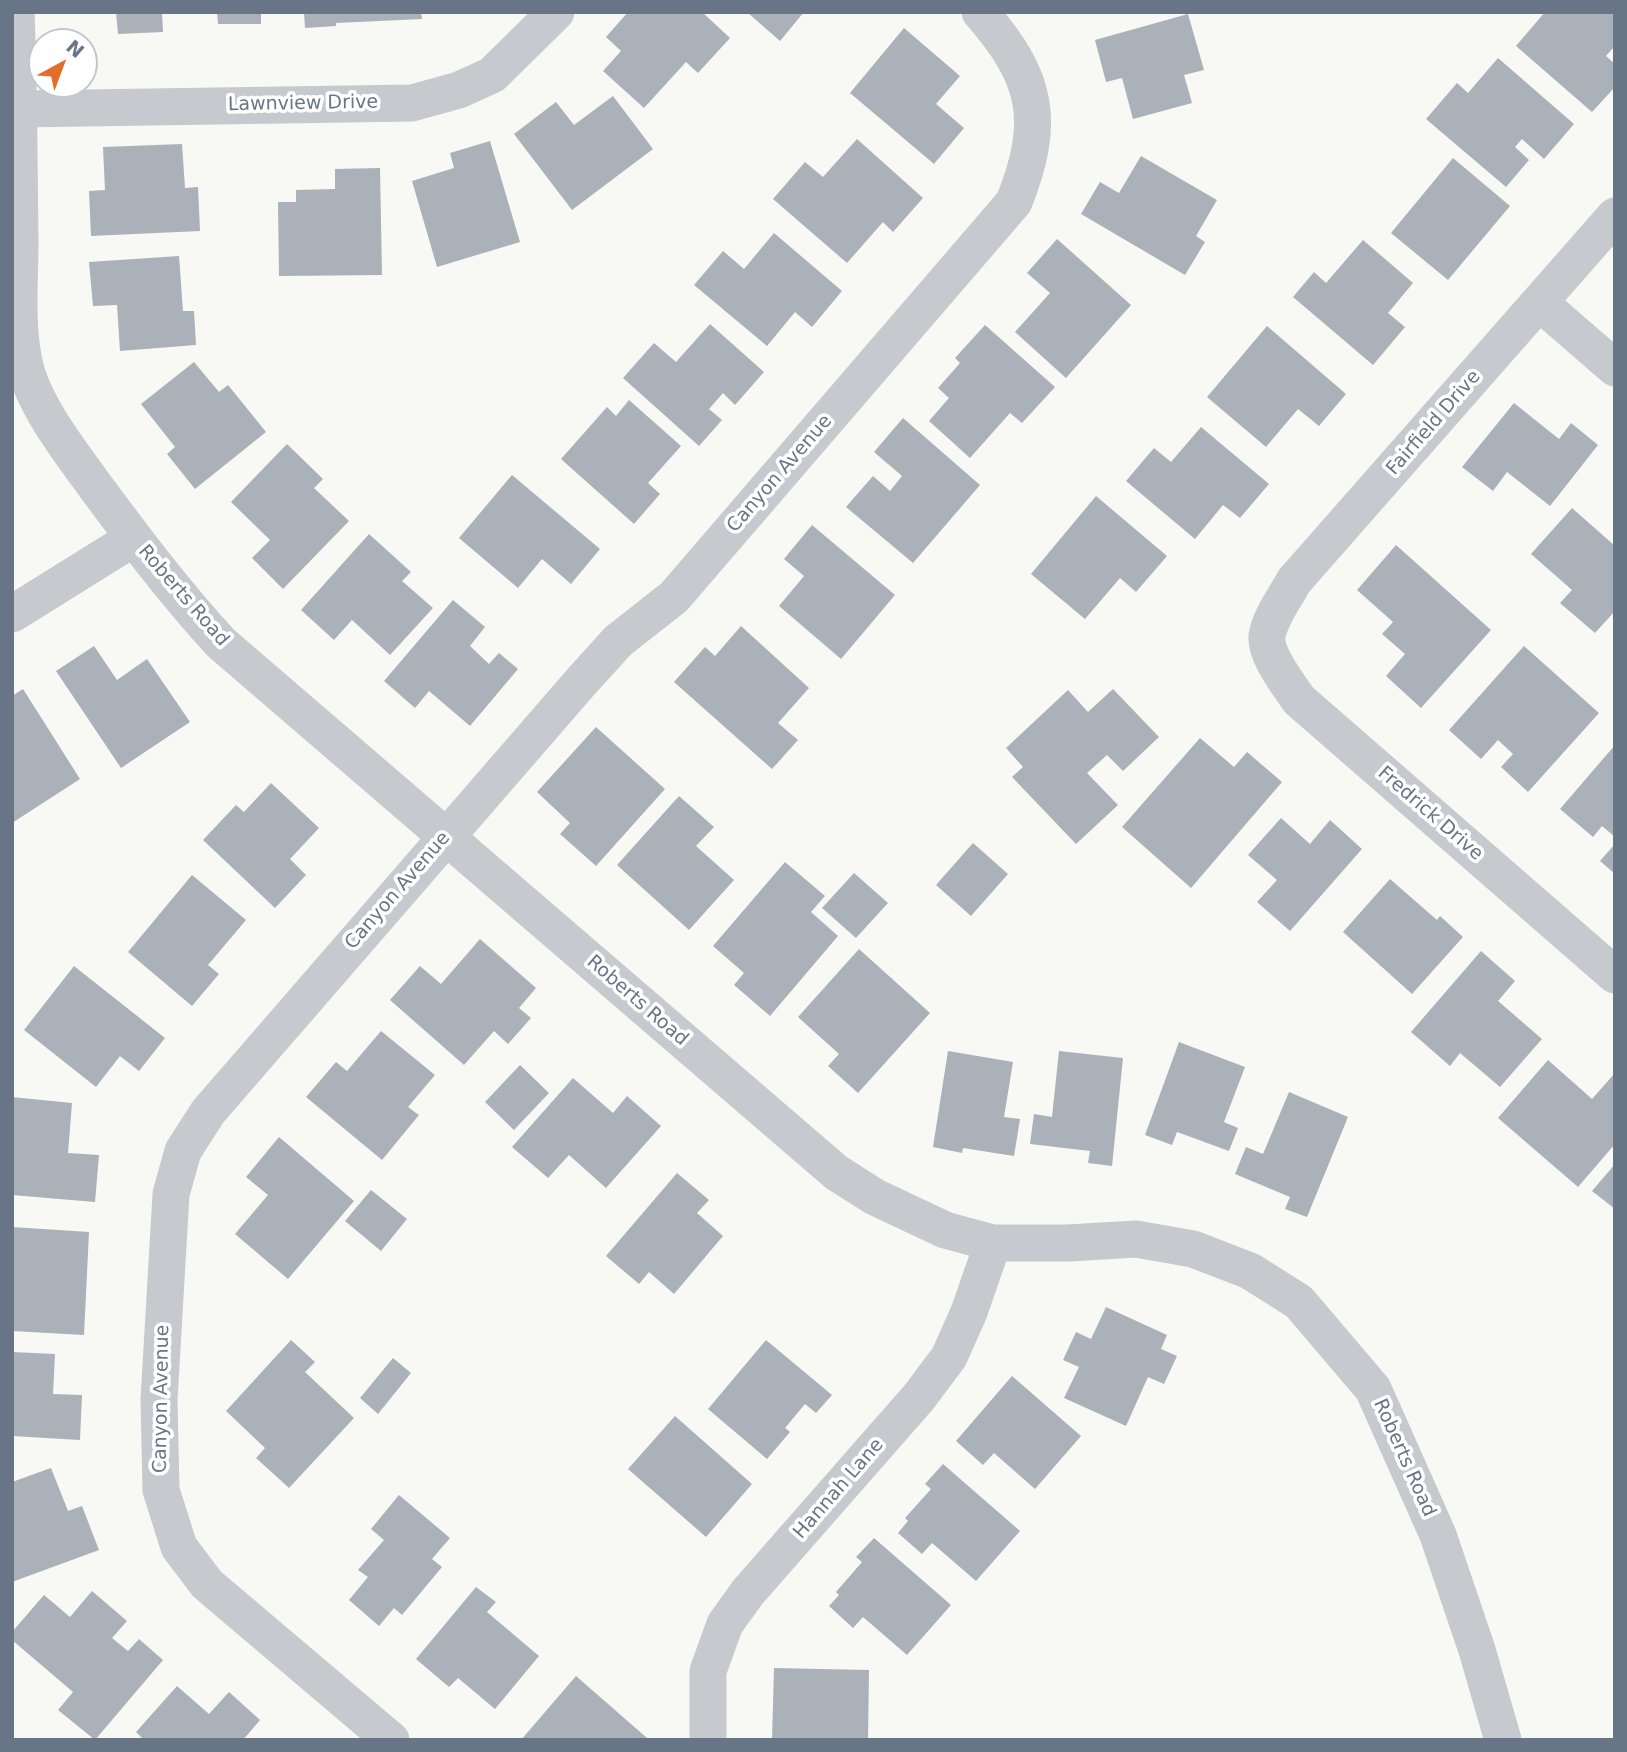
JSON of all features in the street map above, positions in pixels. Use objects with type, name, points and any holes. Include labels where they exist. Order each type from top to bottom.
[{"type":"street","name":"Roberts Road","points":[[16,12],[20,109],[21,324],[24,363],[47,415],[73,455],[189,609],[220,643],[445,837],[837,1173],[875,1197],[944,1230],[993,1243],[1068,1244],[1136,1239],[1194,1249],[1250,1271],[1298,1302],[1373,1389],[1438,1535],[1477,1650],[1503,1740]]},
{"type":"street","name":"Lawnview Drive","points":[[20,109],[412,103],[459,90],[492,75],[556,12]]},
{"type":"street","name":"Canyon Avenue","points":[[391,1740],[207,1584],[179,1547],[161,1490],[159,1400],[171,1194],[183,1151],[208,1112],[445,837],[611,649],[674,597],[1014,202],[1028,168],[1034,138],[1033,105],[1020,70],[999,33],[980,12]]},
{"type":"street","name":"Fairfield Drive","points":[[1267,638],[1277,612],[1294,582],[1615,216]]},
{"type":"street","points":[[1540,303],[1615,368]]},
{"type":"street","points":[[12,614],[134,538]]},
{"type":"street","name":"Fredrick Drive","points":[[1267,638],[1276,666],[1299,700],[1615,975]]},
{"type":"street","name":"Hannah Lane","points":[[708,1740],[708,1671],[725,1625],[748,1592],[919,1397],[949,1357],[969,1312],[993,1243]]},
{"type":"building","points":[[116,12],[162,12],[163,32],[118,34]]},
{"type":"building","points":[[217,12],[261,12],[261,24],[218,24]]},
{"type":"building","points":[[304,12],[421,12],[422,19],[336,23],[336,26],[305,28]]},
{"type":"building","points":[[628,12],[702,12],[730,38],[698,73],[686,62],[644,108],[603,71],[621,51],[606,37]]},
{"type":"building","points":[[747,12],[804,12],[780,41]]},
{"type":"building","points":[[1545,12],[1615,12],[1615,46],[1606,56],[1615,64],[1615,87],[1592,112],[1516,46]]},
{"type":"building","points":[[1188,14],[1204,70],[1184,75],[1192,103],[1133,119],[1122,78],[1106,82],[1095,40]]},
{"type":"building","points":[[904,28],[960,76],[936,104],[964,128],[934,164],[850,93]]},
{"type":"building","points":[[1498,58],[1574,124],[1544,159],[1522,139],[1515,147],[1529,160],[1506,187],[1426,119],[1457,83],[1468,93]]},
{"type":"building","points":[[613,96],[653,149],[572,210],[514,134],[556,102],[574,125]]},
{"type":"building","points":[[857,139],[923,198],[893,232],[883,222],[847,263],[773,199],[805,162],[823,177]]},
{"type":"building","points":[[490,141],[520,242],[437,267],[412,181],[454,168],[450,153]]},
{"type":"building","points":[[182,144],[185,188],[198,187],[200,231],[91,236],[89,191],[105,190],[103,147]]},
{"type":"building","points":[[1141,156],[1217,200],[1196,236],[1205,242],[1185,275],[1081,214],[1100,182],[1119,193]]},
{"type":"building","points":[[1453,158],[1510,206],[1448,280],[1391,233]]},
{"type":"building","points":[[380,168],[382,275],[279,276],[278,202],[296,202],[296,190],[335,189],[335,169]]},
{"type":"building","points":[[774,233],[842,291],[812,327],[795,312],[767,346],[694,285],[723,251],[744,269]]},
{"type":"building","points":[[1057,239],[1131,305],[1066,378],[1015,332],[1050,293],[1027,273]]},
{"type":"building","points":[[1363,240],[1413,283],[1388,313],[1405,327],[1373,365],[1293,297],[1314,272],[1326,283]]},
{"type":"building","points":[[179,256],[183,311],[194,311],[196,345],[120,351],[117,305],[93,306],[89,262]]},
{"type":"building","points":[[710,324],[764,372],[735,405],[723,393],[709,409],[722,420],[699,446],[623,378],[654,343],[676,362]]},
{"type":"building","points":[[985,325],[1055,387],[1022,423],[1010,413],[970,458],[929,421],[949,398],[938,388],[960,363],[955,358]]},
{"type":"building","points":[[1267,326],[1346,394],[1319,426],[1298,409],[1266,447],[1207,397]]},
{"type":"building","points":[[194,362],[219,392],[228,385],[266,432],[195,489],[167,454],[175,447],[141,404]]},
{"type":"building","points":[[629,400],[681,446],[648,483],[660,494],[634,524],[561,459],[607,407],[616,416]]},
{"type":"building","points":[[1514,403],[1559,439],[1571,423],[1598,445],[1550,506],[1507,472],[1493,491],[1462,467]]},
{"type":"building","points":[[903,418],[980,485],[913,563],[846,507],[873,476],[890,491],[902,476],[874,452]]},
{"type":"building","points":[[1201,427],[1269,484],[1240,518],[1223,505],[1195,539],[1126,481],[1154,448],[1171,462]]},
{"type":"building","points":[[287,444],[323,479],[314,488],[349,521],[283,589],[252,558],[270,540],[231,502]]},
{"type":"building","points":[[512,475],[600,549],[571,584],[542,559],[518,588],[459,538]]},
{"type":"building","points":[[1096,496],[1167,556],[1136,592],[1120,578],[1085,619],[1031,574]]},
{"type":"building","points":[[1572,508],[1615,546],[1615,611],[1595,633],[1560,603],[1572,590],[1531,554]]},
{"type":"building","points":[[812,525],[895,595],[841,659],[779,606],[804,576],[784,559]]},
{"type":"building","points":[[369,534],[411,572],[402,581],[433,608],[390,655],[352,620],[334,640],[301,610]]},
{"type":"building","points":[[1396,545],[1491,630],[1421,708],[1386,676],[1405,654],[1382,634],[1393,622],[1357,590]]},
{"type":"building","points":[[453,600],[485,627],[470,646],[489,664],[499,653],[518,669],[470,726],[429,691],[415,708],[384,681]]},
{"type":"building","points":[[741,626],[809,688],[778,723],[798,740],[772,769],[674,682],[705,647],[715,656]]},
{"type":"building","points":[[94,646],[117,680],[147,659],[190,722],[121,768],[56,671]]},
{"type":"building","points":[[1524,646],[1599,713],[1528,792],[1501,767],[1513,754],[1498,740],[1481,759],[1449,730]]},
{"type":"building","points":[[23,689],[80,779],[12,823],[12,696]]},
{"type":"building","points":[[1113,689],[1159,737],[1123,771],[1107,755],[1087,773],[1118,805],[1076,844],[1012,777],[1023,767],[1006,748],[1068,690],[1088,712]]},
{"type":"building","points":[[596,727],[665,789],[596,866],[560,834],[570,823],[537,792]]},
{"type":"building","points":[[1200,738],[1234,767],[1247,752],[1282,782],[1191,888],[1122,827]]},
{"type":"building","points":[[1615,745],[1615,837],[1602,826],[1593,837],[1560,809]]},
{"type":"building","points":[[271,783],[319,828],[290,859],[306,875],[275,908],[203,840],[236,805],[244,812]]},
{"type":"building","points":[[679,796],[714,827],[696,846],[734,880],[689,930],[617,865]]},
{"type":"building","points":[[1281,818],[1310,844],[1330,820],[1362,849],[1290,931],[1257,902],[1277,880],[1248,855]]},
{"type":"building","points":[[973,843],[1008,874],[971,916],[936,885]]},
{"type":"building","points":[[1615,844],[1615,874],[1600,861]]},
{"type":"building","points":[[785,862],[825,896],[811,912],[838,936],[770,1016],[734,985],[744,973],[713,946]]},
{"type":"building","points":[[854,873],[888,903],[856,938],[822,908]]},
{"type":"building","points":[[192,875],[246,920],[208,965],[219,974],[192,1006],[128,952]]},
{"type":"building","points":[[1390,879],[1437,920],[1440,916],[1463,937],[1412,994],[1343,932]]},
{"type":"building","points":[[480,939],[536,988],[519,1008],[531,1018],[508,1044],[494,1031],[464,1065],[390,1000],[420,966],[441,984]]},
{"type":"building","points":[[859,949],[930,1013],[858,1093],[828,1066],[839,1054],[798,1017]]},
{"type":"building","points":[[1481,951],[1515,981],[1498,1001],[1542,1039],[1500,1087],[1460,1053],[1450,1066],[1411,1032]]},
{"type":"building","points":[[74,966],[165,1038],[139,1071],[120,1056],[96,1087],[24,1030]]},
{"type":"building","points":[[381,1031],[435,1075],[408,1107],[419,1115],[382,1160],[306,1097],[336,1062],[347,1071]]},
{"type":"building","points":[[1179,1042],[1245,1067],[1224,1122],[1238,1128],[1229,1151],[1177,1132],[1172,1145],[1145,1135]]},
{"type":"building","points":[[948,1051],[1013,1062],[1004,1117],[1020,1119],[1014,1156],[963,1148],[962,1153],[933,1147]]},
{"type":"building","points":[[1059,1051],[1123,1058],[1112,1166],[1088,1163],[1090,1151],[1030,1144],[1034,1114],[1052,1117]]},
{"type":"building","points":[[1548,1060],[1592,1099],[1615,1073],[1615,1144],[1578,1187],[1498,1118]]},
{"type":"building","points":[[520,1065],[549,1093],[514,1130],[485,1102]]},
{"type":"building","points":[[573,1078],[613,1113],[627,1096],[661,1126],[606,1188],[569,1155],[548,1178],[512,1147]]},
{"type":"building","points":[[1289,1092],[1348,1117],[1307,1217],[1285,1209],[1290,1197],[1235,1174],[1246,1147],[1263,1154]]},
{"type":"building","points":[[12,1097],[72,1103],[68,1153],[99,1155],[95,1202],[12,1195]]},
{"type":"building","points":[[279,1137],[354,1201],[288,1279],[235,1234],[268,1195],[246,1177]]},
{"type":"building","points":[[1615,1164],[1615,1209],[1592,1191]]},
{"type":"building","points":[[677,1173],[709,1200],[697,1213],[723,1236],[674,1294],[649,1272],[639,1284],[606,1256]]},
{"type":"building","points":[[371,1190],[407,1219],[381,1251],[345,1221]]},
{"type":"building","points":[[12,1227],[89,1232],[84,1335],[12,1331]]},
{"type":"building","points":[[1106,1307],[1167,1335],[1161,1349],[1177,1356],[1164,1384],[1148,1377],[1126,1426],[1064,1398],[1079,1367],[1063,1360],[1076,1332],[1091,1339]]},
{"type":"building","points":[[291,1340],[315,1362],[305,1372],[354,1418],[289,1488],[256,1458],[265,1448],[226,1411]]},
{"type":"building","points":[[766,1340],[832,1395],[816,1413],[805,1404],[785,1428],[790,1432],[767,1459],[708,1409]]},
{"type":"building","points":[[12,1352],[55,1354],[53,1394],[82,1395],[80,1440],[12,1436]]},
{"type":"building","points":[[393,1358],[411,1373],[378,1414],[360,1398]]},
{"type":"building","points":[[1012,1376],[1081,1436],[1035,1489],[994,1453],[983,1465],[956,1441]]},
{"type":"building","points":[[675,1416],[752,1484],[706,1537],[628,1469]]},
{"type":"building","points":[[943,1464],[1020,1531],[976,1581],[932,1543],[922,1554],[898,1533],[908,1521],[905,1518],[931,1489],[925,1484]]},
{"type":"building","points":[[51,1468],[68,1511],[82,1506],[99,1550],[12,1582],[12,1482]]},
{"type":"building","points":[[399,1495],[450,1538],[432,1559],[442,1567],[402,1615],[394,1608],[379,1626],[349,1600],[368,1577],[358,1570],[384,1540],[371,1529]]},
{"type":"building","points":[[874,1538],[951,1605],[907,1655],[863,1617],[853,1628],[829,1606],[839,1595],[836,1592],[862,1562],[856,1557]]},
{"type":"building","points":[[476,1587],[496,1602],[487,1612],[539,1656],[495,1709],[458,1678],[449,1687],[416,1659]]},
{"type":"building","points":[[92,1591],[127,1621],[112,1638],[128,1651],[139,1639],[163,1660],[95,1740],[58,1710],[73,1692],[12,1640],[12,1632],[44,1595],[70,1617]]},
{"type":"building","points":[[774,1668],[869,1670],[868,1739],[772,1740]]},
{"type":"building","points":[[576,1676],[647,1738],[521,1740]]},
{"type":"building","points":[[177,1686],[209,1714],[229,1692],[260,1720],[243,1740],[144,1740],[136,1732]]}]
